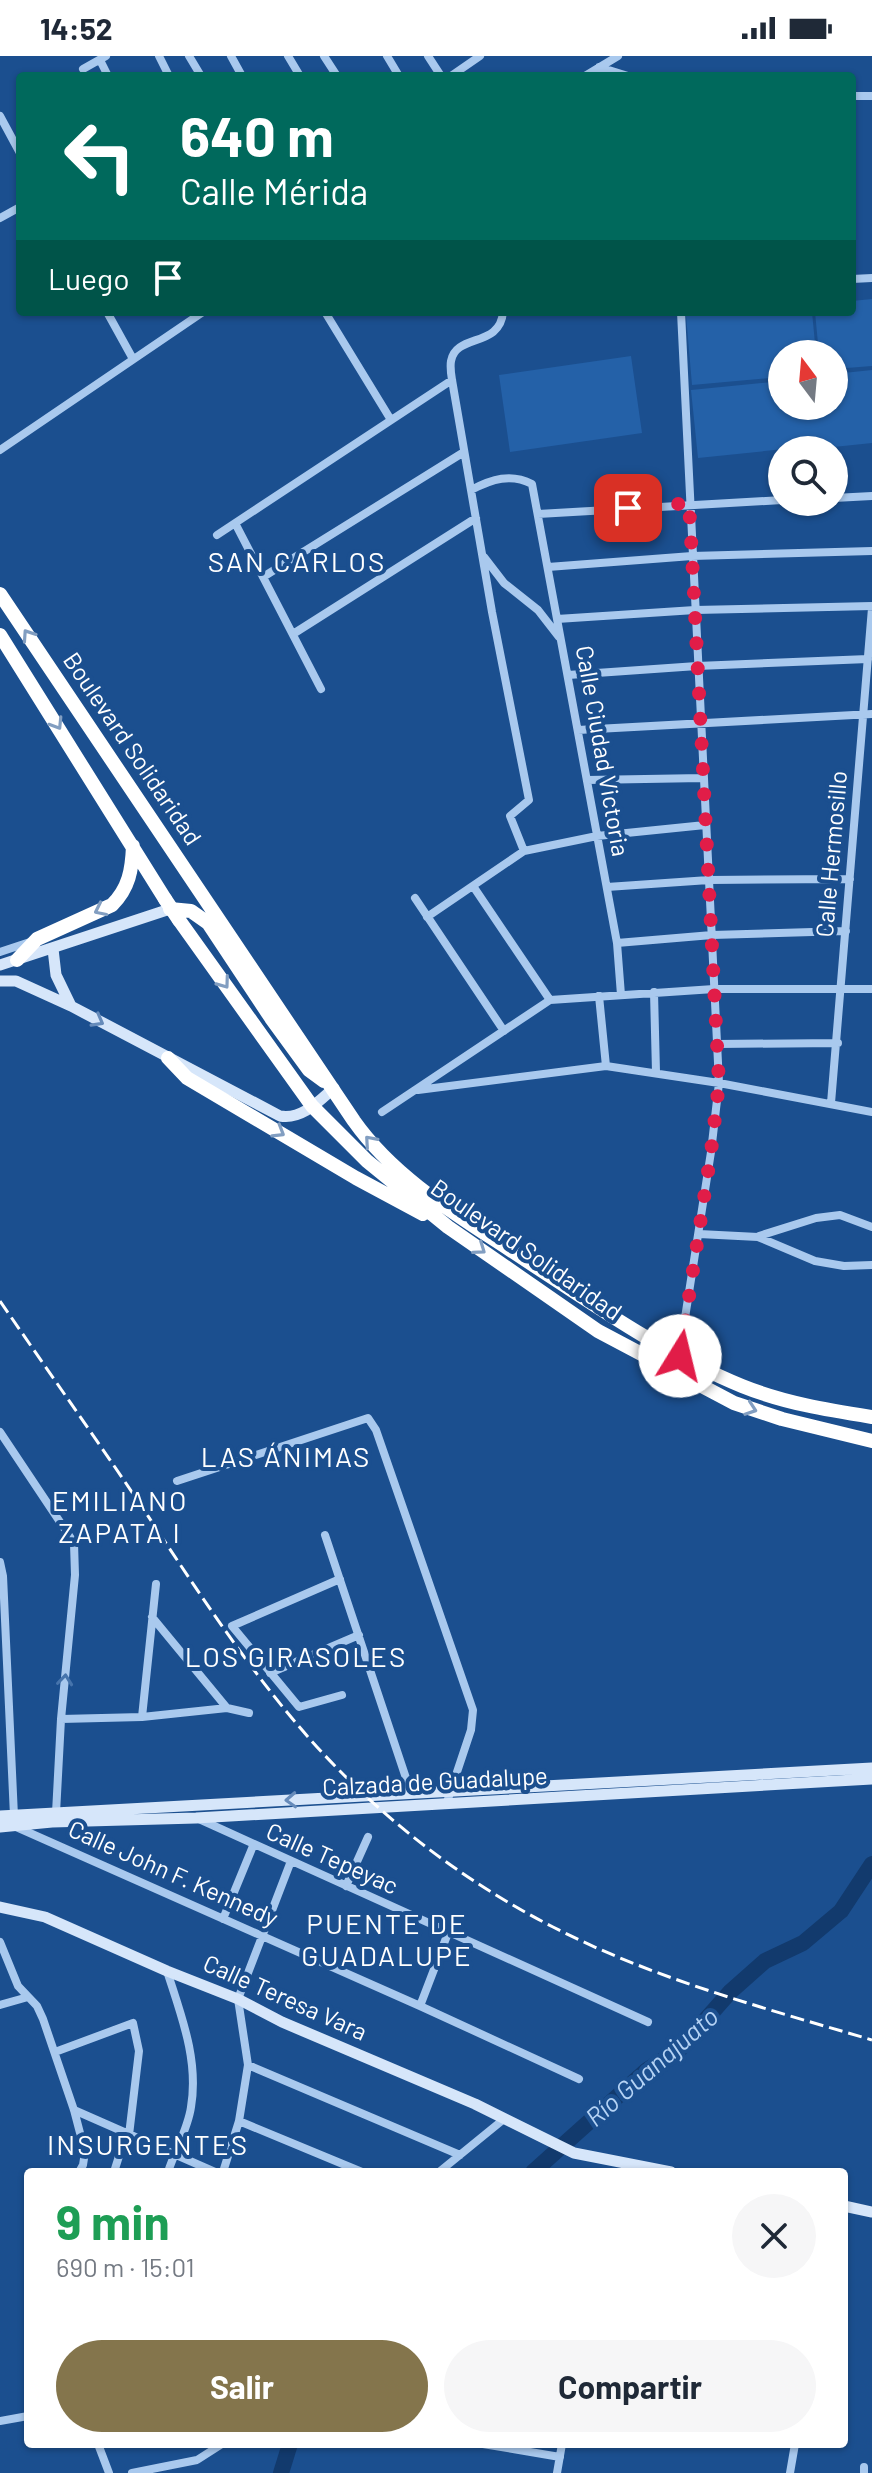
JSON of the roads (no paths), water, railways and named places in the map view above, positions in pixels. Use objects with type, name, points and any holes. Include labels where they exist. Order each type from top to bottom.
[{"type":"highway","name":"Boulevard Solidaridad","points":[[0,594],[363,1134],[392,1165],[414,1184],[602,1310],[680,1356],[742,1386],[787,1401],[872,1417]]},
{"type":"highway","name":"Boulevard Solidaridad","points":[[0,635],[171,909],[312,1106],[367,1161],[448,1227],[598,1331],[734,1403],[782,1419],[872,1441]]},
{"type":"highway","points":[[17,960],[37,939],[112,905],[120,897],[130,877],[133,846]]},
{"type":"highway","points":[[171,909],[191,911],[208,923],[309,1070],[334,1088]]},
{"type":"highway","points":[[168,1058],[187,1078],[356,1178],[448,1227]]},
{"type":"main road","points":[[0,965],[171,909]]},
{"type":"main road","points":[[53,949],[56,975],[71,1006]]},
{"type":"main road","points":[[1,981],[16,981],[71,1006],[280,1116],[295,1116],[334,1088]]},
{"type":"main road","name":"Calzada de Guadalupe","points":[[0,1816],[9,1823],[196,1818],[449,1796],[872,1768]]},
{"type":"main road","name":"Calzada de Guadalupe","points":[[9,1823],[56,1813],[411,1793],[449,1796],[872,1779]]},
{"type":"main road","name":"Calle Teresa Vara","points":[[0,1907],[45,1917],[238,1999],[282,2022],[574,2153],[615,2167]]},
{"type":"main road","points":[[848,2207],[872,2212]]},
{"type":"street","points":[[457,72],[480,56]]},
{"type":"street","points":[[591,72],[618,56]]},
{"type":"street","points":[[83,69],[103,58]]},
{"type":"street","points":[[599,67],[615,72]]},
{"type":"street","points":[[0,116],[16,146]]},
{"type":"street","points":[[109,316],[133,359]]},
{"type":"street","points":[[182,316],[186,323]]},
{"type":"street","points":[[0,450],[197,316]]},
{"type":"street","points":[[327,316],[391,420]]},
{"type":"street","points":[[502,316],[494,334],[460,347],[451,362],[482,555],[529,800],[510,816],[524,851]]},
{"type":"street","points":[[672,1372],[680,1356],[719,1083],[681,316]]},
{"type":"street","points":[[217,535],[452,380]]},
{"type":"street","points":[[263,577],[464,452]]},
{"type":"street","name":"Calle Ciudad Victoria","points":[[471,490],[508,477],[518,477],[532,484],[617,943],[621,995]]},
{"type":"street","points":[[848,497],[872,496]]},
{"type":"street","points":[[538,514],[768,500]]},
{"type":"street","points":[[293,634],[476,518]]},
{"type":"street","points":[[235,523],[321,689]]},
{"type":"street","points":[[548,567],[692,556],[872,551]]},
{"type":"street","points":[[482,555],[504,583],[548,620],[562,641]]},
{"type":"street","points":[[557,619],[695,610],[872,607]]},
{"type":"street","name":"Calle Hermosillo","points":[[831,1103],[868,714],[872,607]]},
{"type":"street","points":[[568,675],[868,659]]},
{"type":"street","points":[[578,730],[868,714]]},
{"type":"street","points":[[587,780],[703,778]]},
{"type":"street","points":[[427,917],[524,851],[597,836],[705,825]]},
{"type":"street","points":[[607,887],[709,880],[850,879]]},
{"type":"street","points":[[473,886],[550,1000]]},
{"type":"street","points":[[415,898],[504,1031]]},
{"type":"street","points":[[617,943],[712,935],[846,931]]},
{"type":"street","points":[[0,952],[37,939]]},
{"type":"street","points":[[382,1112],[550,1000],[714,989],[872,989]]},
{"type":"street","points":[[654,992],[656,1072]]},
{"type":"street","points":[[599,996],[606,1066]]},
{"type":"street","points":[[717,1044],[838,1043]]},
{"type":"street","points":[[414,1091],[606,1066],[656,1072],[872,1112]]},
{"type":"street","points":[[758,1237],[816,1218],[840,1215],[872,1227]]},
{"type":"street","points":[[699,1234],[758,1237],[815,1261],[844,1266],[872,1265]]},
{"type":"street","points":[[177,1481],[368,1418],[376,1430],[473,1710],[471,1730],[449,1796]]},
{"type":"street","points":[[0,1432],[74,1543],[71,1625],[61,1719],[56,1813]]},
{"type":"street","points":[[325,1535],[411,1793]]},
{"type":"street","points":[[0,1562],[3,1576],[9,1823]]},
{"type":"street","points":[[340,1579],[232,1626],[299,1707],[342,1695]]},
{"type":"street","points":[[142,1717],[156,1584]]},
{"type":"street","points":[[152,1617],[227,1708]]},
{"type":"street","points":[[270,1673],[359,1635]]},
{"type":"street","points":[[61,1719],[142,1717],[227,1708],[249,1713]]},
{"type":"street","name":"Calle Tepeyac","points":[[178,1807],[253,1846],[648,2022]]},
{"type":"street","name":"Calle John F. Kennedy","points":[[9,1823],[579,2079]]},
{"type":"street","points":[[346,1886],[368,1837]]},
{"type":"street","points":[[223,1919],[253,1846]]},
{"type":"street","points":[[224,2168],[239,2121],[248,2065],[238,1999],[291,1861]]},
{"type":"street","points":[[420,2006],[448,1933]]},
{"type":"street","points":[[0,1942],[11,1974],[37,2006],[55,2052],[85,2152],[81,2168]]},
{"type":"street","points":[[167,1971],[189,2044],[192,2066],[191,2107],[169,2168]]},
{"type":"street","points":[[0,2005],[28,1997]]},
{"type":"street","points":[[55,2052],[133,2023],[139,2051],[127,2134],[115,2168]]},
{"type":"street","points":[[248,2065],[460,2155]]},
{"type":"street","points":[[74,2110],[206,2168]]},
{"type":"street","points":[[444,2168],[504,2119]]},
{"type":"street","points":[[239,2121],[352,2168]]},
{"type":"street","points":[[0,2421],[24,2417]]},
{"type":"street","points":[[100,2448],[109,2473]]},
{"type":"street","points":[[132,2473],[197,2460],[216,2448]]},
{"type":"street","points":[[507,2448],[560,2457]]},
{"type":"street","points":[[557,2473],[561,2448]]},
{"type":"street","points":[[790,2473],[794,2448]]},
{"type":"waterway","name":"Río Guanajuato","points":[[537,2168],[647,2070],[679,2050],[730,1992],[765,1961],[803,1943],[841,1911],[872,1864]]},
{"type":"waterway","name":"Río Guanajuato","points":[[281,2473],[289,2448]]},
{"type":"railway","points":[[0,1301],[252,1667],[319,1749],[412,1836],[516,1907],[591,1945],[710,1991],[872,2040]]},
{"type":"district","name":"SAN CARLOS","points":[[297,562]]},
{"type":"district","name":"LAS ÁNIMAS","points":[[286,1457]]},
{"type":"district","name":"EMILIANO ZAPATA I","points":[[120,1517]]},
{"type":"district","name":"LOS GIRASOLES","points":[[296,1657]]},
{"type":"district","name":"PUENTE DE GUADALUPE","points":[[387,1940]]},
{"type":"district","name":"INSURGENTES","points":[[148,2145]]}]
